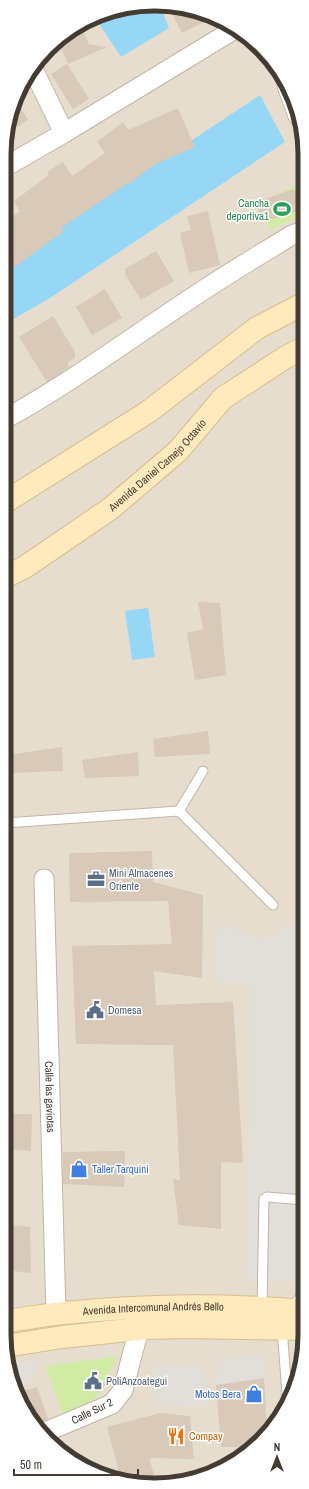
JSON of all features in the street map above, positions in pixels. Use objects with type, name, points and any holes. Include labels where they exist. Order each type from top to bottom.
[{"type":"main road","points":[[11,498],[148,412],[257,328],[298,306]]},
{"type":"main road","name":"Avenida Daniel Camejo Octavio","points":[[11,574],[25,567],[110,509],[178,451],[223,398],[298,350]]},
{"type":"main road","name":"Avenida Intercomunal Andrés Bello","points":[[11,1320],[56,1314],[165,1307],[262,1308],[295,1310]]},
{"type":"main road","name":"Avenida Intercomunal Andrés Bello","points":[[11,1345],[62,1337],[139,1329],[184,1327],[295,1310]]},
{"type":"street","points":[[11,164],[230,32]]},
{"type":"street","points":[[36,74],[64,133]]},
{"type":"street","points":[[11,416],[96,362],[200,292],[298,233]]},
{"type":"street","name":"Calle las gaviotas","points":[[44,879],[56,1314]]},
{"type":"street","name":"Calle Sur 2","points":[[48,1431],[112,1404],[116,1400],[123,1390],[139,1329]]},
{"type":"lane","points":[[178,811],[203,771]]},
{"type":"lane","points":[[11,823],[178,811],[273,905]]},
{"type":"lane","points":[[262,1308],[264,1199],[267,1197],[298,1200]]},
{"type":"lane","points":[[288,1387],[295,1310]]},
{"type":"shaded area","points":[[145,11],[173,12],[192,16],[218,26],[234,35],[256,53],[274,75],[283,91],[293,117],[298,145],[297,1353],[290,1381],[279,1406],[256,1436],[242,1448],[218,1463],[192,1473],[164,1478],[145,1478],[117,1473],[91,1463],[75,1454],[53,1436],[35,1414],[26,1398],[16,1372],[12,1353],[12,136],[19,108],[30,83],[53,53],[67,41],[91,26],[117,16]]},
{"type":"shaded area","points":[[295,922],[298,922],[298,1282],[245,1278],[250,1155],[252,986],[216,980],[219,925],[265,940]]},
{"type":"shaded area","points":[[265,1355],[264,1378],[216,1385],[223,1358]]},
{"type":"shaded area","points":[[39,1360],[31,1382],[20,1385],[14,1364]]},
{"type":"shaded area","points":[[154,1367],[204,1367],[209,1407],[156,1404]]},
{"type":"green space","name":"Cancha deportiva1","points":[[298,184],[298,216],[270,230],[257,205]]},
{"type":"green space","points":[[118,1356],[95,1399],[63,1415],[45,1366]]},
{"type":"water","points":[[162,11],[169,28],[121,57],[98,23],[117,16],[136,12]]},
{"type":"water","points":[[260,95],[285,142],[50,298],[11,321],[11,260]]},
{"type":"water","points":[[148,608],[155,657],[132,660],[125,611]]},
{"type":"building","points":[[171,12],[192,16],[206,21],[182,33]]},
{"type":"building","points":[[83,30],[89,44],[107,47],[68,64],[60,47],[72,41],[71,38]]},
{"type":"building","points":[[67,64],[89,99],[73,109],[51,74]]},
{"type":"building","points":[[20,106],[28,120],[14,129]]},
{"type":"building","points":[[178,108],[195,147],[154,165],[129,184],[128,183],[61,228],[64,231],[11,270],[11,218],[20,211],[14,201],[49,175],[47,172],[63,162],[72,176],[105,153],[97,142],[123,122],[128,130]]},
{"type":"building","points":[[294,189],[298,201],[298,211],[262,222],[256,202]]},
{"type":"building","points":[[208,211],[220,265],[189,273],[180,233],[191,230],[187,216]]},
{"type":"building","points":[[156,251],[174,281],[141,300],[125,274],[125,269]]},
{"type":"building","points":[[105,289],[122,318],[92,335],[76,307]]},
{"type":"building","points":[[53,316],[75,352],[75,358],[67,363],[69,367],[47,382],[19,337]]},
{"type":"building","points":[[198,602],[220,603],[226,675],[195,680],[187,633],[203,629]]},
{"type":"building","points":[[208,731],[210,754],[155,757],[153,739]]},
{"type":"building","points":[[62,747],[63,771],[11,773],[11,754]]},
{"type":"building","points":[[138,752],[139,776],[85,778],[82,760]]},
{"type":"building","points":[[152,851],[153,882],[203,895],[202,978],[154,971],[156,1005],[233,1002],[243,1163],[221,1162],[221,1229],[179,1225],[173,1179],[180,1180],[173,1045],[76,1044],[72,946],[172,944],[168,901],[70,902],[69,853]]},
{"type":"building","points":[[11,1114],[32,1114],[31,1151],[11,1150]]},
{"type":"building","points":[[125,1151],[124,1187],[63,1184],[63,1152]]},
{"type":"building","points":[[11,1226],[30,1227],[31,1273],[11,1271]]},
{"type":"building","points":[[264,1378],[267,1424],[256,1436],[243,1447],[221,1447],[216,1385]]},
{"type":"building","points":[[37,1387],[48,1419],[41,1422],[30,1406],[23,1391]]},
{"type":"building","points":[[160,1413],[190,1416],[194,1459],[149,1458],[155,1478],[136,1477],[120,1474],[107,1427]]},
{"type":"place","name":"Cancha deportiva1","points":[[282,209]]},
{"type":"place","name":"Mini Almacenes Oriente","points":[[96,879]]},
{"type":"place","name":"Domesa","points":[[95,1010]]},
{"type":"place","name":"Taller Tarquini","points":[[79,1169]]},
{"type":"place","name":"PoliAnzoategui","points":[[93,1381]]},
{"type":"place","name":"Motos Bera","points":[[254,1394]]},
{"type":"place","name":"Compay","points":[[176,1436]]}]
